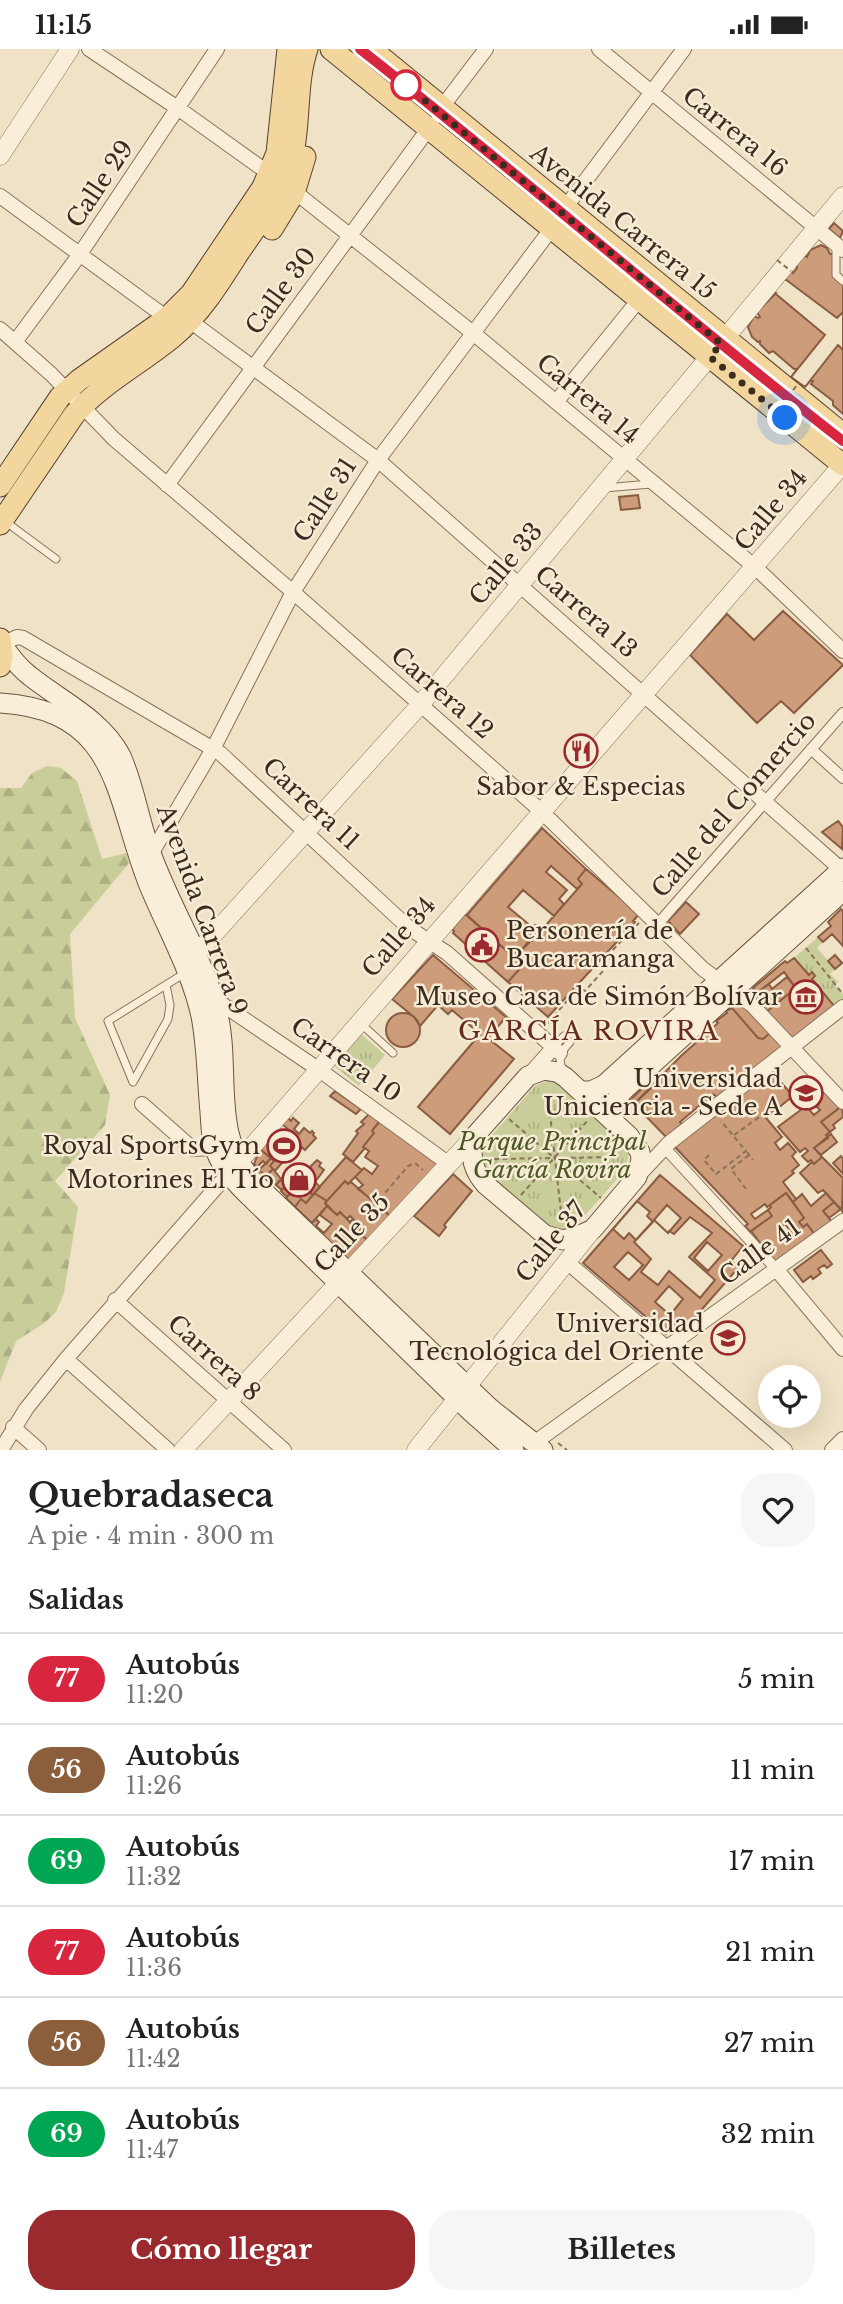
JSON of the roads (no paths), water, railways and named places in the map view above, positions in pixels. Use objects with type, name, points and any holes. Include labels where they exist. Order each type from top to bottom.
[{"type":"main road","points":[[163,315],[260,167],[268,137],[275,49]]},
{"type":"main road","points":[[0,486],[50,410],[132,369],[183,338],[193,324],[248,224],[276,153],[288,49]]},
{"type":"main road","points":[[1,522],[74,399],[200,282],[248,224],[273,201],[289,167],[299,87],[307,49]]},
{"type":"main road","points":[[193,324],[235,282],[295,192],[306,152],[313,78],[324,49]]},
{"type":"main road","name":"Avenida Carrera 15","points":[[334,49],[435,118],[559,218],[717,348],[843,463]]},
{"type":"main road","name":"Avenida Carrera 15","points":[[371,49],[435,118]]},
{"type":"main road","name":"Avenida Carrera 15","points":[[559,218],[641,298],[843,433]]},
{"type":"main road","points":[[0,666],[1,642]]},
{"type":"main road","name":"Avenida Carrera 9","points":[[1,642],[22,670],[80,712],[114,745],[131,781],[147,862],[196,954],[213,998],[222,1038],[233,1168]]},
{"type":"main road","name":"Avenida Carrera 9","points":[[0,703],[19,704],[50,712],[71,724],[98,749],[114,775],[201,1019],[214,1148],[233,1168],[254,1182],[344,1278],[463,1393],[514,1450]]},
{"type":"main road","points":[[614,1121],[613,1104],[618,1096],[842,870]]},
{"type":"main road","points":[[575,1086],[591,1091],[604,1085],[843,891]]},
{"type":"main road","points":[[528,1076],[536,1072],[552,1071],[575,1086],[614,1121],[640,1152],[637,1177]]},
{"type":"main road","name":"Calle 35","points":[[473,1138],[528,1076]]},
{"type":"main road","points":[[473,1138],[472,1162],[478,1176],[545,1234],[563,1240],[593,1229]]},
{"type":"main road","name":"Calle 37","points":[[593,1229],[637,1177]]},
{"type":"main road","name":"Avenida Carrera 9","points":[[463,1393],[544,1445]]},
{"type":"street","points":[[0,156],[70,49]]},
{"type":"street","points":[[89,49],[260,167]]},
{"type":"street","name":"Calle 29","points":[[15,342],[80,254],[217,49]]},
{"type":"street","name":"Calle 30","points":[[167,485],[486,49]]},
{"type":"street","name":"Carrera 16","points":[[599,49],[839,247]]},
{"type":"street","name":"Calle 31","points":[[147,862],[213,749],[293,592],[378,460],[684,49]]},
{"type":"street","name":"Carrera 14","points":[[295,192],[473,333],[755,567],[843,651]]},
{"type":"street","points":[[0,196],[163,315]]},
{"type":"street","name":"Calle 33","points":[[196,954],[421,705],[843,196]]},
{"type":"street","points":[[556,402],[641,298]]},
{"type":"street","name":"Carrera 13","points":[[193,324],[378,460],[842,870]]},
{"type":"street","name":"Carrera 12","points":[[0,329],[51,375],[107,433],[293,592],[541,811],[703,969],[752,1005],[843,1102]]},
{"type":"street","name":"Calle 34","points":[[1,1450],[13,1427],[116,1300],[843,463]]},
{"type":"street","name":"Carrera 11","points":[[1,642],[23,638],[213,749],[414,933],[447,953],[557,1050]]},
{"type":"street","name":"Calle del Comercio","points":[[652,920],[765,802],[843,713]]},
{"type":"street","points":[[811,750],[843,778]]},
{"type":"street","points":[[140,818],[156,824],[169,824]]},
{"type":"street","name":"Carrera 10","points":[[213,998],[318,1069],[449,1164]]},
{"type":"street","name":"Calle 37","points":[[637,1177],[664,1147],[843,1007]]},
{"type":"street","name":"Calle 35","points":[[528,1076],[557,1050]]},
{"type":"street","points":[[142,1104],[193,1149],[214,1148]]},
{"type":"street","name":"Calle 35","points":[[183,1450],[473,1138]]},
{"type":"street","points":[[664,1147],[776,1269],[843,1349]]},
{"type":"street","name":"Calle 41","points":[[544,1445],[666,1347],[843,1221]]},
{"type":"street","name":"Calle 37","points":[[416,1450],[593,1229]]},
{"type":"street","points":[[566,1261],[785,1450]]},
{"type":"street","name":"Carrera 8","points":[[116,1300],[284,1450]]},
{"type":"street","points":[[66,1359],[168,1450]]},
{"type":"street","points":[[13,1427],[39,1450]]},
{"type":"street","points":[[832,1450],[843,1439]]},
{"type":"lane","points":[[360,49],[435,118]]},
{"type":"lane","points":[[839,247],[836,275],[843,281]]},
{"type":"lane","points":[[717,348],[843,441]]},
{"type":"lane","points":[[601,488],[655,484]]},
{"type":"lane","points":[[1,522],[56,559]]},
{"type":"lane","points":[[166,985],[170,1005],[168,1019],[133,1082],[108,1021],[186,972]]},
{"type":"lane","points":[[358,1022],[393,1053]]},
{"type":"lane","points":[[567,1039],[557,1050],[562,1068],[575,1086]]},
{"type":"place","name":"Sabor & Especias","points":[[581,751]]},
{"type":"place","name":"Personería de Bucaramanga","points":[[482,945]]},
{"type":"place","name":"Museo Casa de Simón Bolívar","points":[[806,997]]},
{"type":"place","name":"Universidad Uniciencia - Sede A","points":[[806,1093]]},
{"type":"place","name":"Royal SportsGym","points":[[284,1146]]},
{"type":"place","name":"Motorines El Tío","points":[[299,1180]]},
{"type":"place","name":"Universidad Tecnológica del Oriente","points":[[728,1338]]},
{"type":"district","name":"GARCÍA ROVIRA","points":[[589,1031]]},
{"type":"park label","name":"Parque Principal García Rovira","points":[[552,1156]]}]
